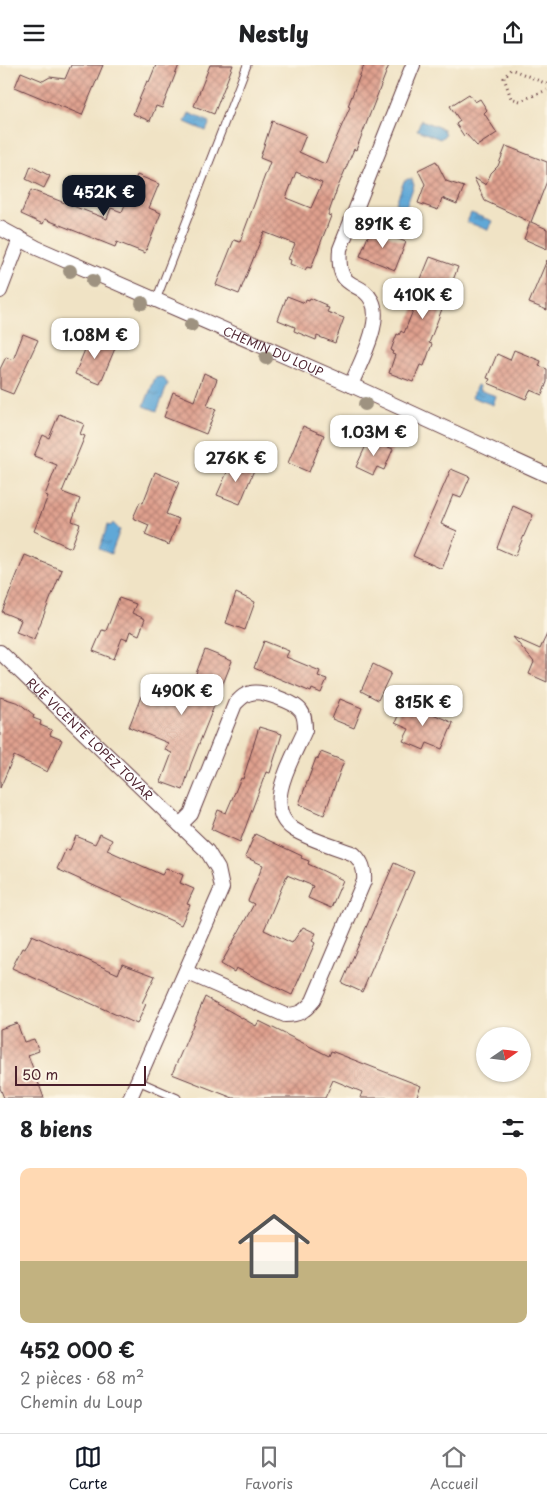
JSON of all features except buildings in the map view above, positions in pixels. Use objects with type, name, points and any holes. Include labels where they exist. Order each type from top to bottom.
[{"type":"street","points":[[351,385],[374,327],[375,313],[372,300],[363,292],[350,285],[342,276],[338,263],[340,249],[413,65]]},
{"type":"street","name":"CHEMIN DU LOUP","points":[[0,227],[156,300],[351,385],[547,475]]},
{"type":"street","points":[[0,291],[18,244],[18,237]]},
{"type":"street","name":"RUE VICENTE LOPEZ TOVAR","points":[[0,652],[207,851],[218,869],[222,888],[130,1098]]},
{"type":"street","points":[[180,825],[191,814],[236,704],[241,697],[251,693],[262,692],[295,705],[301,711],[305,722],[305,730],[281,788],[278,804],[284,821],[293,829],[354,854],[361,861],[365,872],[364,881],[313,1001],[306,1010],[296,1015],[285,1015],[186,972]]},
{"type":"lane","points":[[156,300],[247,65]]},
{"type":"lane","points":[[138,1081],[177,1098]]},
{"type":"path","points":[[547,83],[511,69],[504,78],[511,98],[520,101],[547,90]]},
{"type":"water","points":[[189,113],[210,122],[206,131],[185,122]]},
{"type":"water","points":[[421,120],[443,129],[445,135],[440,139],[417,130]]},
{"type":"water","points":[[412,179],[414,185],[406,207],[396,203],[404,181]]},
{"type":"water","points":[[471,213],[492,221],[488,230],[467,222]]},
{"type":"water","points":[[163,377],[168,384],[157,411],[144,406],[155,378]]},
{"type":"water","points":[[477,385],[480,386],[479,390],[496,396],[493,405],[472,397]]},
{"type":"water","points":[[113,523],[120,530],[111,554],[99,549],[108,525],[111,526]]}]
